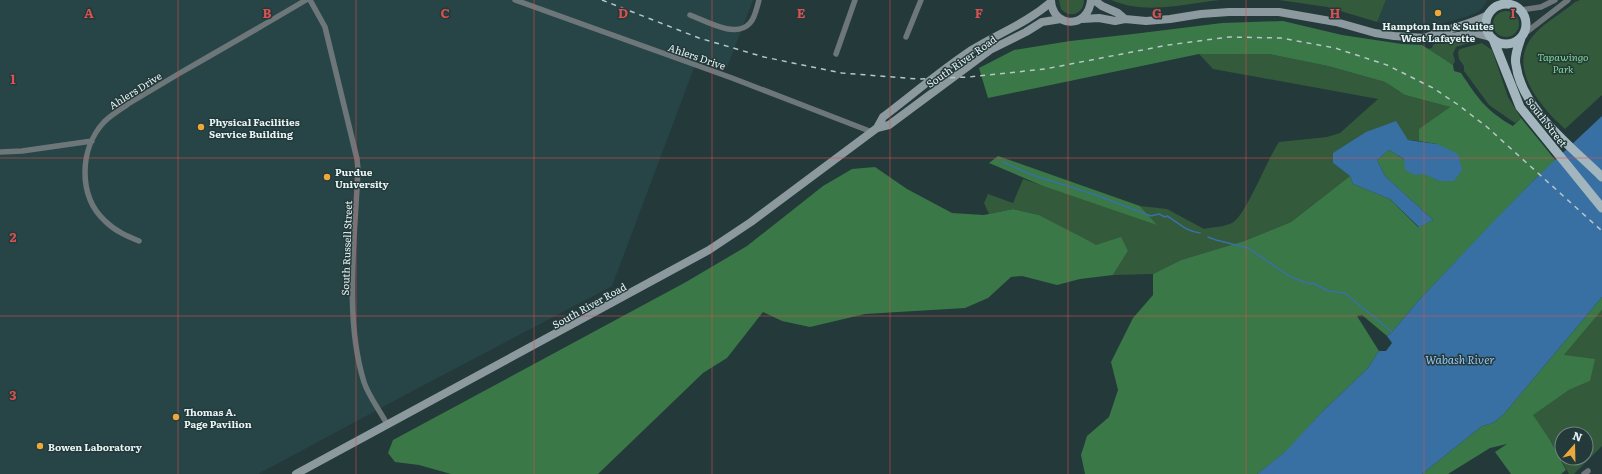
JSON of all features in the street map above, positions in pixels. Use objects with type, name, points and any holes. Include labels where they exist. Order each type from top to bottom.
[{"type":"main road","points":[[1082,19],[1089,10],[1091,0]]},
{"type":"main road","points":[[1094,0],[1102,6],[1118,13],[1125,19]]},
{"type":"main road","points":[[1495,0],[1486,25],[1491,38],[1505,45],[1516,43],[1522,36]]},
{"type":"main road","name":"South River Road","points":[[296,474],[439,398],[709,250],[762,214],[874,130],[883,117],[968,52],[989,39],[1030,18],[1051,1]]},
{"type":"main road","points":[[1051,1],[1052,9],[1061,19]]},
{"type":"main road","points":[[1426,37],[1462,26],[1503,4],[1516,5],[1526,21],[1516,65],[1522,86],[1529,101],[1551,127],[1602,177]]},
{"type":"main road","name":"South River Road","points":[[874,130],[889,125],[990,50],[1026,32],[1042,22],[1061,19],[1072,22],[1082,19],[1099,18],[1114,21],[1125,19],[1146,21],[1170,20],[1201,14],[1229,12],[1279,12],[1336,22],[1375,33],[1394,36],[1441,39],[1475,33],[1491,38]]},
{"type":"main road","name":"South Street","points":[[1491,38],[1506,68],[1511,87],[1520,107],[1602,208]]},
{"type":"street","name":"Ahlers Drive","points":[[139,241],[117,231],[105,221],[95,209],[89,196],[85,182],[87,153],[92,141],[104,122],[116,112],[149,91],[306,0]]},
{"type":"street","name":"South Russell Street","points":[[310,0],[325,28],[357,159],[358,170],[353,315],[356,350],[364,383],[388,424]]},
{"type":"street","name":"Ahlers Drive","points":[[515,0],[874,130]]},
{"type":"street","points":[[690,15],[733,31],[742,29],[751,22],[760,0]]},
{"type":"street","points":[[836,54],[855,0]]},
{"type":"street","points":[[906,36],[920,0]]},
{"type":"street","points":[[1516,5],[1541,8],[1555,0]]},
{"type":"street","points":[[1522,36],[1568,0]]},
{"type":"street","points":[[0,152],[27,150],[92,141]]},
{"type":"shaded area","name":"Purdue University","points":[[0,0],[753,0],[727,67],[698,57],[612,286],[258,474],[0,474]]},
{"type":"shaded area","points":[[1386,0],[1487,0],[1478,12],[1468,16],[1441,24],[1406,27],[1377,22]]},
{"type":"green space","points":[[1059,0],[1084,0],[1082,9],[1079,12],[1076,14],[1068,14],[1061,9]]},
{"type":"green space","points":[[1111,0],[1220,0],[1151,8],[1138,7]]},
{"type":"green space","points":[[1279,0],[1386,0],[1377,22],[1327,7]]},
{"type":"green space","name":"Tapawingo Park","points":[[1580,0],[1602,0],[1602,95],[1565,129],[1547,110],[1530,87],[1525,75],[1523,62],[1525,49],[1536,32],[1575,2]]},
{"type":"green space","points":[[1506,11],[1515,15],[1519,24],[1515,33],[1506,37],[1497,33],[1493,24],[1497,15]]},
{"type":"green space","points":[[1283,21],[1342,35],[1402,44],[1422,45],[1453,65],[1454,71],[1461,73],[1477,96],[1496,115],[1513,126],[1521,118],[1556,161],[1536,178],[1419,300],[1387,336],[1362,315],[1357,316],[1379,351],[1368,368],[1322,412],[1288,450],[1257,474],[1085,474],[1081,455],[1087,436],[1109,417],[1118,390],[1111,362],[1133,318],[1153,295],[1153,274],[1181,260],[1244,241],[1291,222],[1350,176],[1353,184],[1390,199],[1418,227],[1433,220],[1385,176],[1377,160],[1389,150],[1439,181],[1437,144],[1419,141],[1419,129],[1450,107],[1405,95],[1385,82],[1328,66],[1269,54],[1199,54],[988,98],[979,68],[1014,50],[1070,41],[1222,23]]},
{"type":"green space","points":[[1472,38],[1472,42],[1456,47],[1453,54],[1455,61],[1453,65],[1427,49],[1432,48],[1435,44],[1451,43]]},
{"type":"green space","points":[[1482,43],[1492,50],[1508,97],[1521,118],[1515,123],[1489,105],[1464,71],[1464,66],[1459,59],[1458,52],[1460,49]]},
{"type":"green space","points":[[1199,54],[1269,54],[1328,66],[1385,82],[1405,95],[1450,107],[1420,129],[1419,141],[1408,140],[1333,163],[1350,176],[1291,222],[1244,241],[1181,260],[1153,274],[1113,275],[1128,251],[1096,246],[1039,215],[1013,209],[989,214],[984,203],[988,194],[1013,203],[1023,179],[1156,224],[1140,206],[1167,209],[1204,229],[1229,224],[1238,218],[1244,210],[1279,142],[1327,137],[1340,133],[1378,99],[1213,69]]},
{"type":"green space","points":[[998,156],[1140,206],[1157,225],[1043,186],[989,163]]},
{"type":"green space","points":[[875,167],[907,189],[952,213],[984,215],[1013,209],[1039,215],[1096,245],[1121,237],[1128,251],[1113,275],[1080,279],[1057,285],[1022,276],[1011,277],[988,298],[965,308],[865,314],[810,327],[782,321],[763,312],[727,358],[703,373],[598,474],[451,474],[419,465],[395,462],[388,453],[393,440],[686,282],[747,246],[823,186],[852,169]]},
{"type":"green space","points":[[1602,297],[1602,310],[1564,355],[1595,359],[1590,381],[1569,390],[1533,415],[1554,448],[1554,466],[1564,466],[1566,470],[1561,474],[1511,474],[1495,452],[1507,444],[1490,448],[1448,474],[1422,474],[1482,426],[1493,423],[1503,415]]},
{"type":"green space","points":[[1602,310],[1602,446],[1594,454],[1594,426],[1554,426],[1554,447],[1532,415],[1569,390],[1590,381],[1564,355]]},
{"type":"green space","points":[[1565,466],[1582,466],[1574,474],[1569,474]]},
{"type":"water","name":"Wabash River","points":[[1602,116],[1602,297],[1503,415],[1493,423],[1482,426],[1422,474],[1257,474],[1285,452],[1322,412],[1368,368],[1379,351],[1386,351],[1392,343],[1387,336],[1419,300],[1536,178]]},
{"type":"water","points":[[1396,121],[1408,140],[1437,144],[1458,154],[1462,170],[1454,181],[1439,181],[1424,174],[1415,175],[1405,170],[1404,159],[1389,150],[1377,160],[1385,176],[1433,220],[1419,227],[1390,199],[1353,184],[1350,176],[1333,163],[1333,153],[1366,132]]},
{"type":"waterway","points":[[1003,162],[1032,175],[1096,195],[1151,216],[1159,214],[1165,217],[1167,216],[1186,228],[1200,233]]},
{"type":"waterway","points":[[1208,237],[1248,248],[1289,276],[1309,284],[1313,283],[1328,291],[1345,293],[1392,332]]},
{"type":"railway","points":[[602,0],[699,38],[764,57],[842,73],[918,79],[969,77],[1045,69],[1168,45],[1229,37],[1281,38],[1335,48],[1387,65],[1433,88],[1457,104],[1487,127],[1602,231]]},
{"type":"place","name":"Hampton Inn & Suites West Lafayette","points":[[1438,13]]},
{"type":"place","name":"Physical Facilities Service Building","points":[[201,127]]},
{"type":"place","name":"Purdue University","points":[[327,177]]},
{"type":"place","name":"Thomas A. Page Pavilion","points":[[176,417]]},
{"type":"place","name":"Bowen Laboratory","points":[[40,446]]}]
